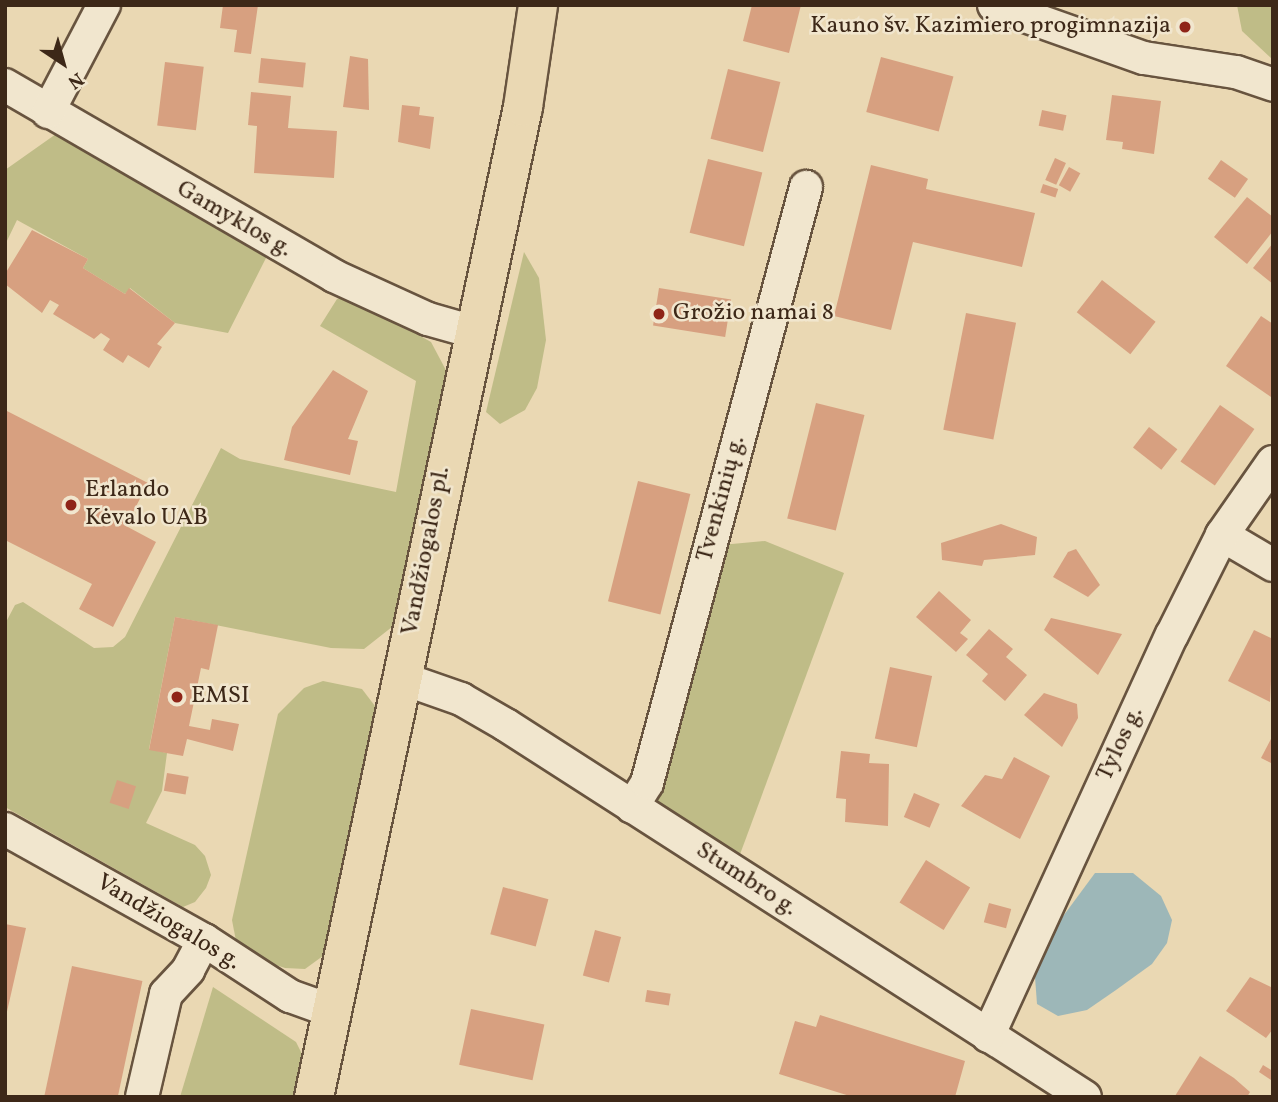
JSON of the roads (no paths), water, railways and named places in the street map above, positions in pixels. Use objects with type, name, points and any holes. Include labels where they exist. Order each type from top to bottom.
[{"type":"main road","name":"Vandžiogalos pl.","points":[[314,1097],[474,332],[538,5]]},
{"type":"street","points":[[48,112],[104,5]]},
{"type":"street","points":[[994,5],[1144,58],[1178,67],[1236,72],[1273,85]]},
{"type":"street","name":"Gamyklos g.","points":[[5,85],[334,276],[428,319],[474,332]]},
{"type":"street","name":"Tvenkinių g.","points":[[632,807],[647,783],[806,187]]},
{"type":"street","name":"Tylos g.","points":[[988,1036],[1222,535],[1273,462]]},
{"type":"street","points":[[1222,535],[1273,565]]},
{"type":"street","name":"Stumbro g.","points":[[401,678],[461,699],[1085,1097]]},
{"type":"street","name":"Vandžiogalos g.","points":[[5,829],[204,940],[290,996],[332,1011]]},
{"type":"street","points":[[142,1097],[166,994],[204,940]]},
{"type":"water","points":[[1095,873],[1133,873],[1161,896],[1172,920],[1167,943],[1152,964],[1087,1010],[1058,1016],[1037,1004],[1035,977],[1047,938]]},
{"type":"place","name":"Kauno šv. Kazimiero progimnazija","points":[[1185,27]]},
{"type":"place","name":"Grožio namai 8","points":[[659,314]]},
{"type":"place","name":"Erlando Kėvalo UAB","points":[[71,505]]},
{"type":"place","name":"EMSI","points":[[177,697]]}]
